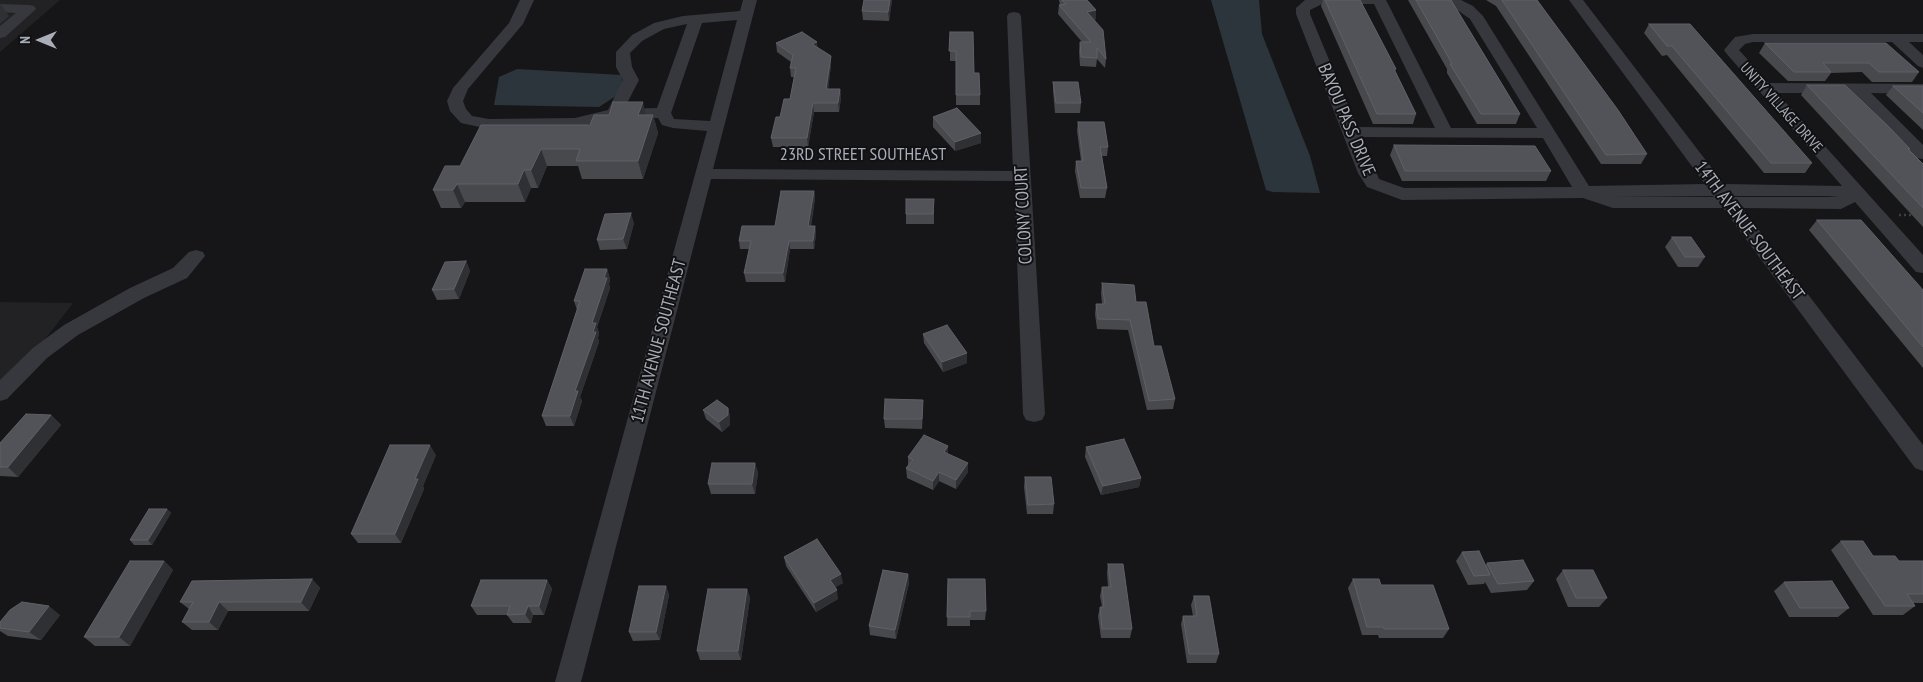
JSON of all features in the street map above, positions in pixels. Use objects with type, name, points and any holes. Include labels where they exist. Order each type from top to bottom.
[{"type":"street","points":[[527,0],[516,24],[461,88],[455,100],[458,110],[467,120],[489,124],[575,124],[614,113],[663,114]]},
{"type":"street","name":"BAYOU PASS DRIVE","points":[[1373,0],[1322,0],[1310,3],[1303,8],[1303,14],[1350,132],[1367,174],[1373,183],[1402,194],[1584,192],[1605,190],[1722,196],[1828,190],[1857,193]]},
{"type":"street","points":[[1379,0],[1446,132]]},
{"type":"street","points":[[1431,0],[1456,3],[1468,9],[1476,16],[1584,192]]},
{"type":"street","name":"14TH AVENUE SOUTHEAST","points":[[1576,0],[1923,462]]},
{"type":"street","points":[[614,113],[630,80],[622,58],[627,48],[636,38],[648,31],[683,20],[748,7]]},
{"type":"street","name":"11TH AVENUE SOUTHEAST","points":[[568,682],[748,7]]},
{"type":"street","points":[[0,8],[29,9],[0,34]]},
{"type":"street","name":"COLONY COURT","points":[[1014,16],[1034,414]]},
{"type":"street","points":[[663,114],[696,18]]},
{"type":"street","points":[[1896,38],[1923,63]]},
{"type":"street","name":"UNITY VILLAGE DRIVE","points":[[1923,38],[1740,40],[1731,50],[1923,267]]},
{"type":"street","points":[[1764,88],[1923,89]]},
{"type":"street","points":[[1858,89],[1923,154]]},
{"type":"street","points":[[663,114],[668,122],[679,125],[717,126]]},
{"type":"street","points":[[1350,132],[1548,133]]},
{"type":"street","name":"23RD STREET SOUTHEAST","points":[[704,174],[1022,176]]},
{"type":"street","points":[[0,393],[40,353],[71,330],[111,307],[180,273],[196,256]]},
{"type":"shaded area","points":[[0,0],[60,0],[0,52]]},
{"type":"shaded area","points":[[1211,0],[1259,0],[1262,34],[1310,156],[1320,193],[1273,192],[1266,190]]},
{"type":"shaded area","points":[[517,69],[621,75],[625,90],[599,107],[494,105],[499,77]]},
{"type":"shaded area","points":[[0,302],[73,303],[0,398]]},
{"type":"building","points":[[864,0],[890,0],[888,12],[862,11]]},
{"type":"building","points":[[1062,0],[1087,0],[1096,10],[1087,12],[1103,30],[1106,59],[1097,48],[1097,58],[1081,57],[1080,42],[1091,42],[1059,5],[1066,4]]},
{"type":"building","points":[[1325,0],[1360,0],[1396,69],[1394,69],[1416,114],[1377,114]]},
{"type":"building","points":[[1416,0],[1451,0],[1520,114],[1481,114],[1450,64],[1452,64]]},
{"type":"building","points":[[1502,0],[1537,0],[1618,110],[1647,154],[1606,155]]},
{"type":"building","points":[[1649,24],[1690,24],[1812,163],[1771,163],[1672,46],[1667,46]]},
{"type":"building","points":[[802,32],[817,42],[812,44],[831,56],[826,89],[840,89],[838,103],[813,103],[807,138],[771,138],[776,117],[780,117],[784,99],[790,99],[796,68],[790,68],[793,55],[776,43]]},
{"type":"building","points":[[950,32],[973,32],[974,73],[979,73],[980,95],[956,95],[956,51],[949,51]]},
{"type":"building","points":[[1765,43],[1886,43],[1919,72],[1879,72],[1869,63],[1823,63],[1831,72],[1794,72]]},
{"type":"building","points":[[1053,82],[1078,82],[1081,103],[1056,103]]},
{"type":"building","points":[[1807,85],[1845,85],[1910,149],[1908,149],[1923,164],[1923,208]]},
{"type":"building","points":[[1893,86],[1923,86],[1923,113]]},
{"type":"building","points":[[613,102],[643,102],[638,115],[653,115],[638,161],[576,161],[580,149],[541,149],[531,170],[524,170],[518,184],[457,184],[453,190],[433,190],[445,166],[460,166],[481,125],[590,125],[594,115],[609,115]]},
{"type":"building","points":[[957,108],[981,133],[955,142],[933,117]]},
{"type":"building","points":[[1078,122],[1104,122],[1108,147],[1100,147],[1107,188],[1081,188],[1076,161],[1083,161]]},
{"type":"building","points":[[1394,145],[1535,146],[1551,171],[1405,171]]},
{"type":"building","points":[[781,191],[814,191],[808,226],[815,226],[813,241],[789,241],[783,273],[744,273],[751,241],[739,241],[742,226],[775,226]]},
{"type":"building","points":[[906,199],[934,199],[933,214],[906,214]]},
{"type":"building","points":[[631,213],[623,239],[597,240],[605,214]]},
{"type":"building","points":[[1817,220],[1861,220],[1923,290],[1923,347]]},
{"type":"building","points":[[1672,237],[1691,237],[1705,257],[1685,257]]},
{"type":"building","points":[[466,261],[454,289],[432,290],[445,262]]},
{"type":"building","points":[[585,269],[607,269],[604,278],[607,278],[592,323],[596,323],[593,332],[596,332],[575,391],[578,391],[570,416],[542,416],[580,301],[574,301]]},
{"type":"building","points":[[1102,283],[1134,285],[1136,302],[1146,302],[1154,346],[1161,346],[1175,399],[1149,401],[1130,320],[1098,319],[1096,304],[1105,304]]},
{"type":"building","points":[[947,325],[967,353],[942,362],[923,334]]},
{"type":"building","points":[[885,399],[923,400],[922,419],[884,419]]},
{"type":"building","points":[[717,400],[728,408],[728,415],[719,422],[703,410]]},
{"type":"building","points":[[26,414],[51,415],[8,467],[0,467],[0,443]]},
{"type":"building","points":[[924,435],[948,446],[944,452],[968,463],[956,480],[939,472],[933,481],[906,468],[913,460],[908,457]]},
{"type":"building","points":[[1124,439],[1141,478],[1103,486],[1086,447]]},
{"type":"building","points":[[390,445],[430,445],[415,479],[418,479],[395,534],[351,534]]},
{"type":"building","points":[[712,463],[755,463],[752,484],[708,484]]},
{"type":"building","points":[[1025,477],[1051,477],[1054,504],[1028,505]]},
{"type":"building","points":[[149,509],[167,509],[148,540],[130,540]]},
{"type":"building","points":[[817,539],[841,574],[830,580],[837,590],[814,603],[784,557]]},
{"type":"building","points":[[1841,541],[1863,541],[1873,556],[1895,556],[1899,561],[1923,561],[1923,594],[1907,594],[1915,606],[1885,606]]},
{"type":"building","points":[[1479,551],[1490,575],[1474,576],[1462,552]]},
{"type":"building","points":[[1523,560],[1534,581],[1498,584],[1487,563]]},
{"type":"building","points":[[130,561],[164,561],[119,637],[84,637]]},
{"type":"building","points":[[1108,564],[1123,564],[1132,629],[1102,629],[1100,607],[1104,607],[1102,587],[1111,587]]},
{"type":"building","points":[[883,570],[908,574],[895,630],[869,626]]},
{"type":"building","points":[[1563,570],[1593,570],[1607,598],[1576,598]]},
{"type":"building","points":[[312,579],[301,602],[219,602],[209,622],[182,622],[193,602],[180,602],[192,581]]},
{"type":"building","points":[[948,579],[985,579],[986,611],[970,611],[970,617],[947,617]]},
{"type":"building","points":[[1353,579],[1379,579],[1381,585],[1433,585],[1449,629],[1384,629],[1383,627],[1367,627]]},
{"type":"building","points":[[481,580],[547,580],[539,606],[528,606],[525,614],[507,615],[510,606],[471,606]]},
{"type":"building","points":[[1832,581],[1849,608],[1800,608],[1784,582]]},
{"type":"building","points":[[639,586],[666,586],[656,632],[629,632]]},
{"type":"building","points":[[708,589],[747,589],[738,651],[697,651]]},
{"type":"building","points":[[1194,596],[1209,596],[1219,654],[1189,654],[1183,616],[1197,616]]},
{"type":"building","points":[[22,602],[49,606],[29,632],[0,628],[0,622],[10,610]]}]
